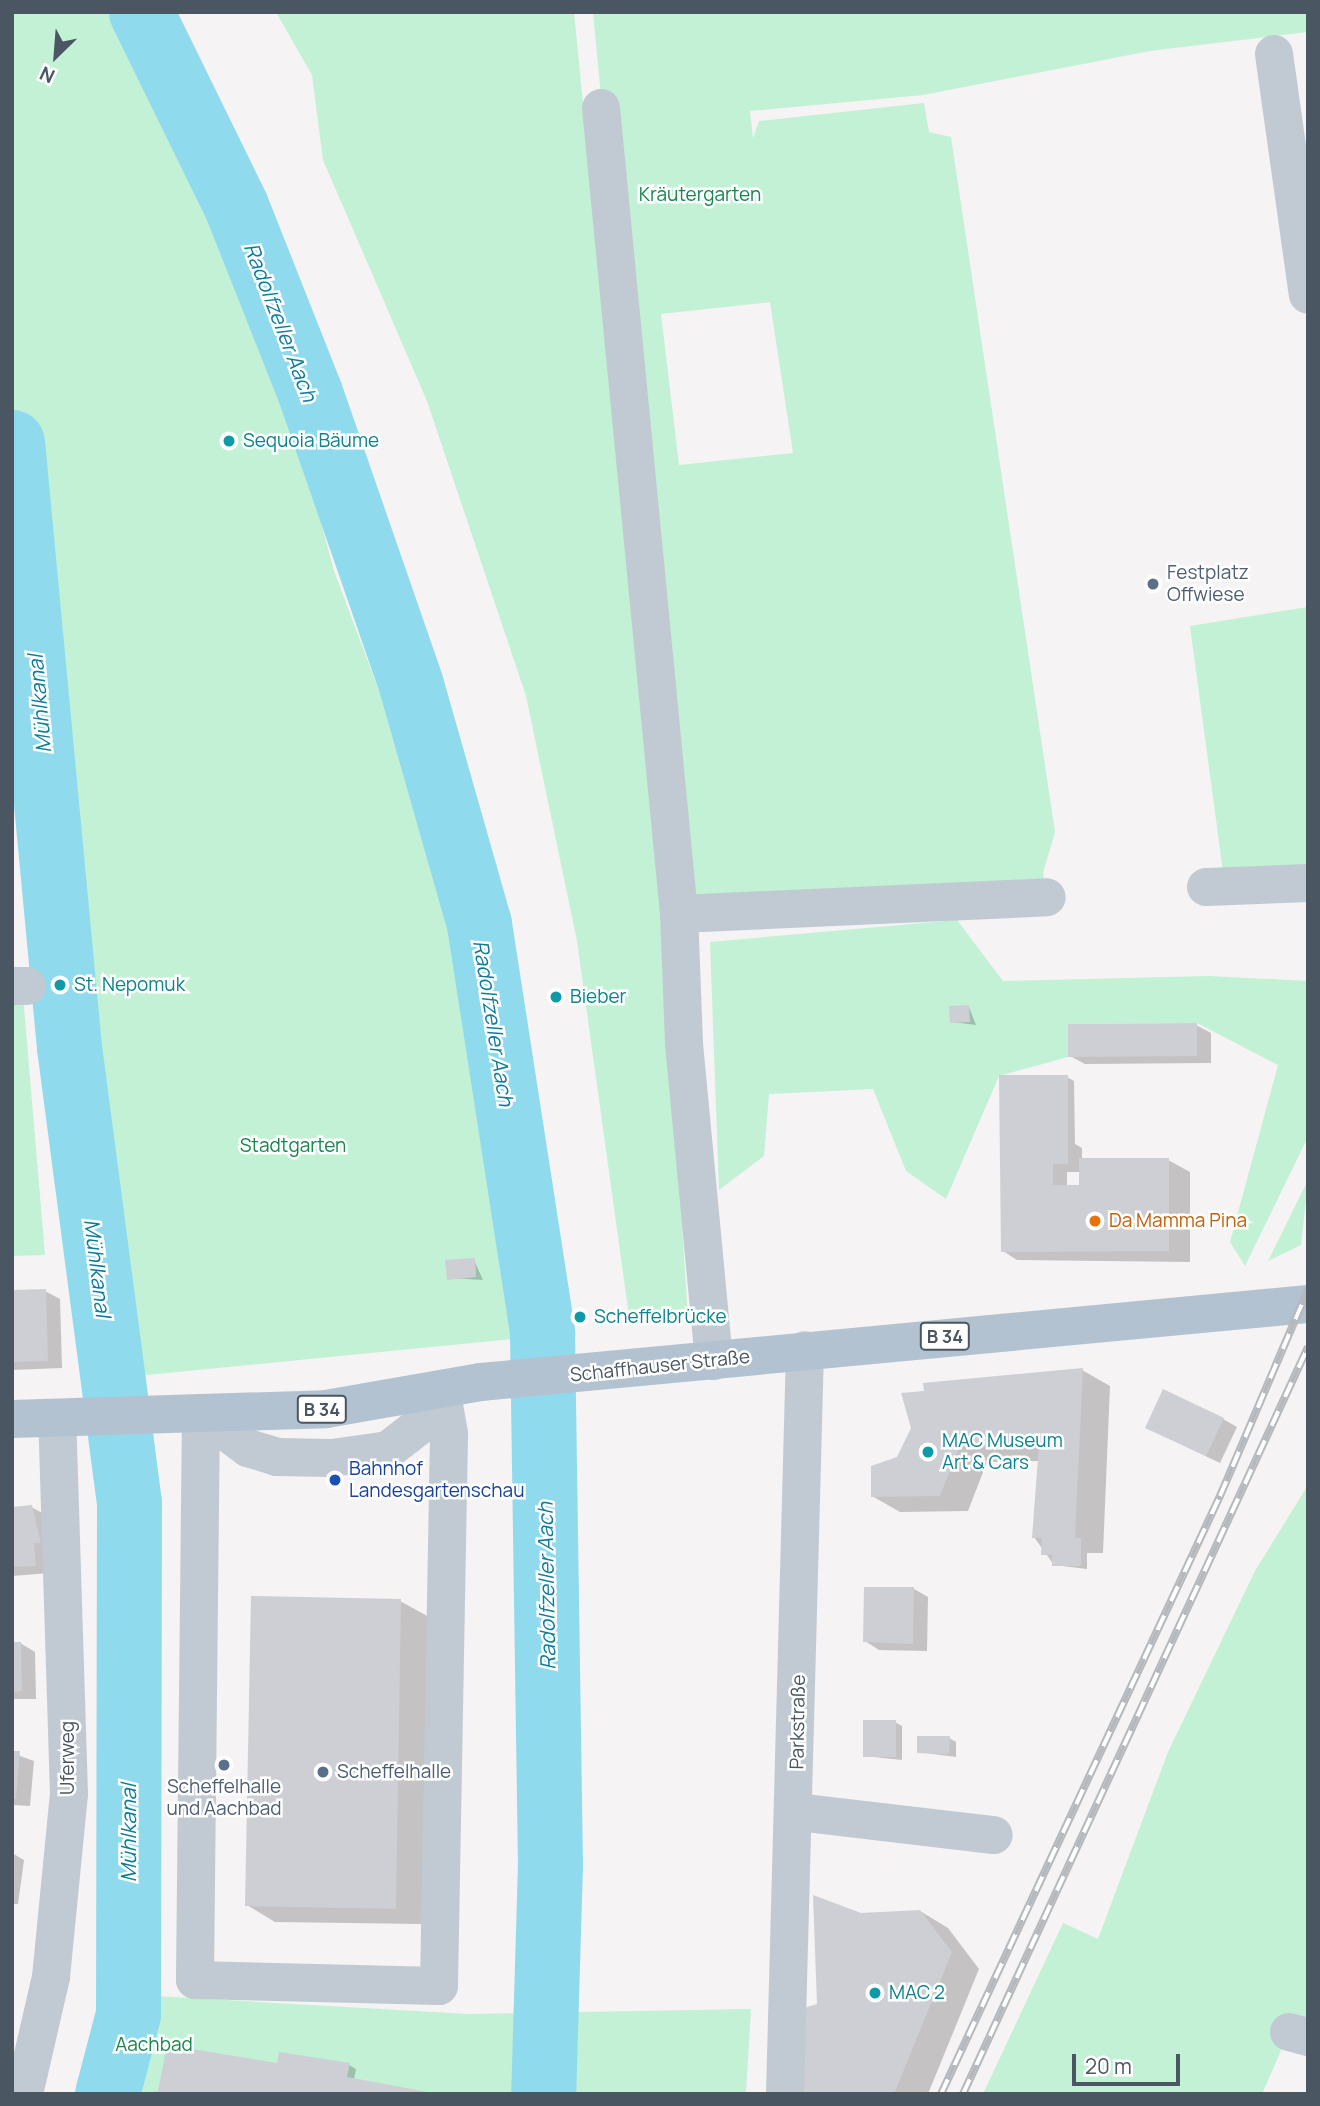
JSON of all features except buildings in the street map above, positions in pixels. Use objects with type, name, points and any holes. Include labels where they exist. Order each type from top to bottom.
[{"type":"main road","name":"Schaffhauser Straße","points":[[12,1419],[326,1409],[442,1393],[481,1382],[588,1375],[805,1350],[1308,1304]]},
{"type":"street","points":[[1274,54],[1308,295]]},
{"type":"street","points":[[601,108],[679,914],[684,1042],[714,1361]]},
{"type":"street","points":[[1206,887],[1308,883]]},
{"type":"street","points":[[679,914],[1047,897]]},
{"type":"street","name":"Parkstraße","points":[[785,2094],[797,1812],[805,1350]]},
{"type":"street","points":[[201,1413],[195,1980],[439,1986],[449,1434],[442,1393]]},
{"type":"street","name":"Uferweg","points":[[24,2094],[51,1977],[69,1794],[63,1418]]},
{"type":"street","points":[[797,1812],[995,1835]]},
{"type":"green space","name":"Stadtgarten","points":[[12,12],[153,12],[295,425],[334,571],[468,927],[533,1337],[106,1379],[12,403]]},
{"type":"green space","points":[[276,12],[574,12],[662,906],[688,1319],[630,1323],[577,941],[526,696],[427,401],[323,160],[312,75]]},
{"type":"green space","name":"Kräutergarten","points":[[593,12],[1308,12],[1308,32],[1150,51],[923,95],[750,111],[753,138],[759,121],[924,103],[929,132],[951,137],[1055,832],[1043,873],[1047,897],[679,914]],"holes":[[[770,302],[793,453],[679,465],[661,314]]]},
{"type":"green space","points":[[1308,607],[1308,868],[1223,872],[1190,626]]},
{"type":"green space","points":[[957,920],[1003,981],[1209,976],[1308,981],[1308,1137],[1245,1266],[1230,1242],[1278,1065],[1197,1023],[1068,1024],[1068,1057],[999,1076],[946,1199],[906,1171],[873,1089],[769,1094],[764,1156],[719,1190],[710,942]]},
{"type":"green space","points":[[12,995],[23,995],[45,1255],[12,1256]]},
{"type":"green space","points":[[1308,1181],[1301,1245],[1268,1261],[1304,1188]]},
{"type":"green space","points":[[1308,1485],[1308,2037],[1289,2032],[1262,2094],[983,2094],[1063,1923],[1098,1939],[1168,1752],[1255,1571]]},
{"type":"green space","name":"Aachbad","points":[[120,1994],[469,2014],[751,2009],[746,2094],[79,2094]]},
{"type":"waterway","name":"Radolfzeller Aach","points":[[141,12],[236,206],[310,393],[411,685],[479,924],[542,1333],[550,1864],[543,2094]]},
{"type":"waterway","name":"Mühlkanal","points":[[12,442],[69,1047],[129,1503],[128,2014],[107,2094]]},
{"type":"railway","points":[[941,2094],[1220,1496],[1308,1290]]},
{"type":"railway","points":[[963,2094],[1308,1347]]},
{"type":"place","name":"Sequoia Bäume","points":[[229,441]]},
{"type":"place","name":"Festplatz Offwiese","points":[[1153,584]]},
{"type":"place","name":"St. Nepomuk","points":[[60,985]]},
{"type":"place","name":"Bieber","points":[[556,997]]},
{"type":"place","name":"Da Mamma Pina","points":[[1095,1221]]},
{"type":"place","name":"Scheffelbrücke","points":[[580,1317]]},
{"type":"place","name":"MAC Museum Art & Cars","points":[[928,1452]]},
{"type":"place","name":"Bahnhof Landesgartenschau","points":[[335,1480]]},
{"type":"place","name":"Scheffelhalle und Aachbad","points":[[224,1765]]},
{"type":"place","name":"Scheffelhalle","points":[[323,1772]]},
{"type":"place","name":"MAC 2","points":[[875,1993]]}]
